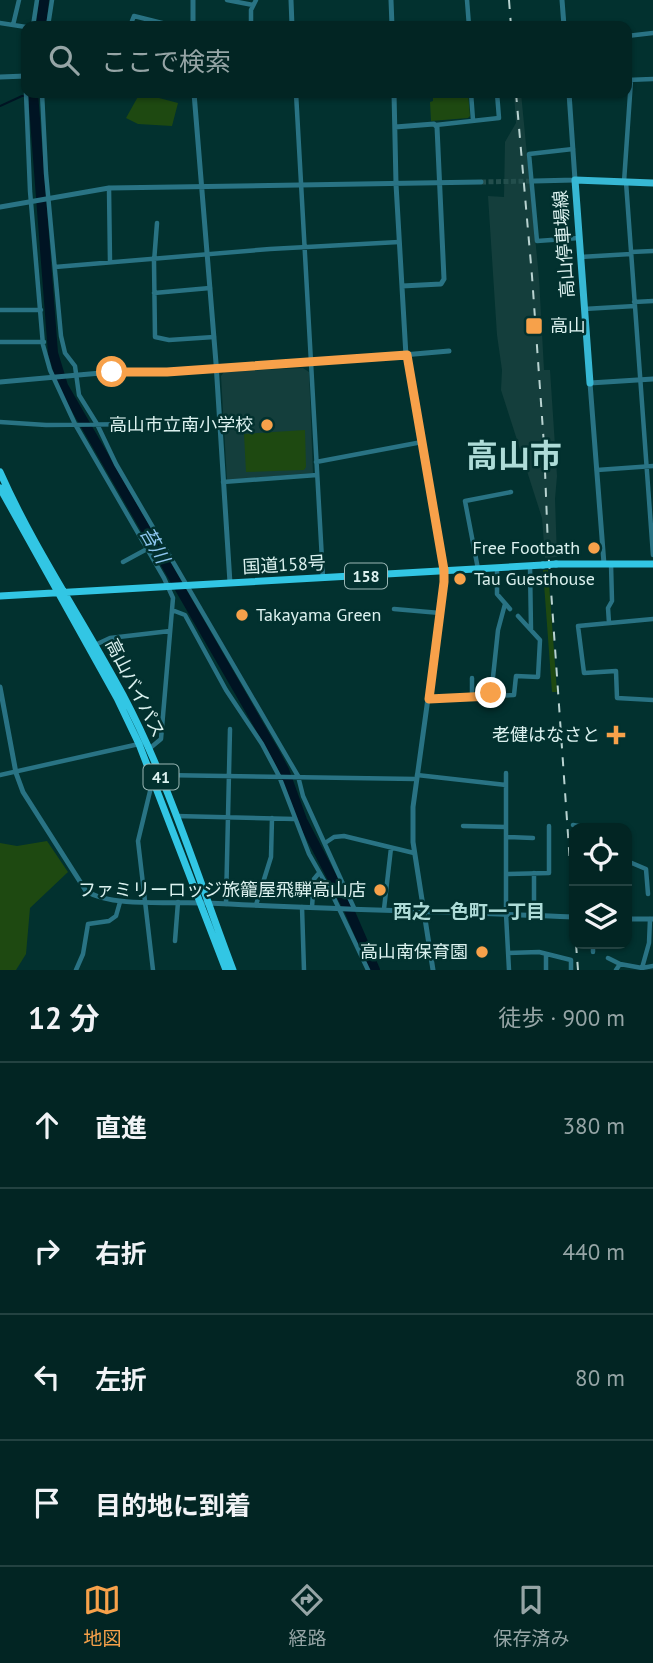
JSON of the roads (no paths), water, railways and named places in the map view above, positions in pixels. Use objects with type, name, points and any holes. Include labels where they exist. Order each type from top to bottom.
[{"type":"highway","name":"高山バイパス","points":[[0,472],[176,816],[226,970]]},
{"type":"highway","name":"高山バイパス","points":[[0,488],[95,645],[149,749],[204,903],[233,970]]},
{"type":"highway","name":"国道158号","points":[[0,596],[530,565],[653,564]]},
{"type":"main road","name":"高山停車場線","points":[[590,383],[575,180],[653,183]]},
{"type":"street","points":[[13,25],[19,0]]},
{"type":"street","points":[[34,21],[37,0]]},
{"type":"street","points":[[49,21],[52,0]]},
{"type":"street","points":[[192,21],[193,0]]},
{"type":"street","points":[[227,0],[255,3],[252,21]]},
{"type":"street","points":[[291,0],[292,21]]},
{"type":"street","points":[[391,0],[392,21]]},
{"type":"street","points":[[467,0],[469,21]]},
{"type":"street","points":[[562,0],[564,21]]},
{"type":"street","points":[[132,21],[134,16],[154,21]]},
{"type":"street","points":[[0,23],[21,26]]},
{"type":"street","points":[[632,35],[653,33]]},
{"type":"street","points":[[0,77],[21,76]]},
{"type":"street","points":[[632,80],[653,79]]},
{"type":"street","points":[[26,98],[44,342],[53,377],[76,424],[173,598],[161,739],[149,749]]},
{"type":"street","points":[[42,98],[46,173],[63,346],[75,366],[73,376],[79,395],[296,776],[353,908]]},
{"type":"street","points":[[194,98],[217,368],[230,583]]},
{"type":"street","points":[[296,98],[323,579]]},
{"type":"street","points":[[394,98],[396,184],[407,355],[444,570],[413,813],[414,853],[433,970]]},
{"type":"street","points":[[471,98],[473,120]]},
{"type":"street","points":[[395,127],[499,118],[497,98]]},
{"type":"street","points":[[534,181],[575,180],[569,98]]},
{"type":"street","points":[[628,98],[625,182],[653,555]]},
{"type":"street","points":[[402,286],[443,282],[436,125]]},
{"type":"street","points":[[573,149],[529,153],[537,241],[579,238]]},
{"type":"street","points":[[0,207],[109,188],[481,182]]},
{"type":"street","points":[[109,188],[110,262]]},
{"type":"street","points":[[157,223],[155,337],[169,340],[214,337]]},
{"type":"street","points":[[55,267],[399,242]]},
{"type":"street","points":[[580,257],[653,251]]},
{"type":"street","points":[[154,293],[210,288]]},
{"type":"street","points":[[584,309],[653,301]]},
{"type":"street","points":[[0,310],[41,310]]},
{"type":"street","points":[[0,342],[44,342]]},
{"type":"street","points":[[0,382],[311,363],[449,351]]},
{"type":"street","points":[[609,623],[608,608],[612,601],[590,383],[653,379]]},
{"type":"street","points":[[0,422],[147,424]]},
{"type":"street","points":[[316,462],[422,442]]},
{"type":"street","points":[[597,470],[653,466]]},
{"type":"street","points":[[223,482],[317,475]]},
{"type":"street","points":[[478,569],[466,501],[511,492]]},
{"type":"street","points":[[123,562],[147,550]]},
{"type":"street","points":[[530,565],[531,630]]},
{"type":"street","points":[[491,696],[497,633],[508,606],[497,594],[497,567]]},
{"type":"street","points":[[394,609],[440,613]]},
{"type":"street","points":[[172,610],[186,615],[226,690],[250,723],[280,776],[294,819],[319,873],[340,907],[368,970]]},
{"type":"street","points":[[429,699],[514,695],[516,676],[538,677],[540,640],[518,617]]},
{"type":"street","points":[[653,618],[578,626],[584,673],[616,671],[617,698],[653,700]]},
{"type":"street","points":[[95,645],[110,638],[170,631]]},
{"type":"street","points":[[472,678],[472,697]]},
{"type":"street","points":[[0,687],[16,773],[23,792],[86,891],[101,899],[120,902],[340,907],[569,917]]},
{"type":"street","points":[[226,904],[230,729]]},
{"type":"street","points":[[0,775],[139,744]]},
{"type":"street","points":[[506,774],[506,914],[509,970]]},
{"type":"street","points":[[153,970],[138,841],[157,777],[416,777],[506,785]]},
{"type":"street","points":[[176,816],[294,819]]},
{"type":"street","points":[[256,905],[271,857],[272,818]]},
{"type":"street","points":[[463,826],[506,827]]},
{"type":"street","points":[[506,874],[549,873],[549,826]]},
{"type":"street","points":[[325,844],[334,837],[344,836],[414,853]]},
{"type":"street","points":[[506,837],[533,838]]},
{"type":"street","points":[[384,909],[391,848]]},
{"type":"street","points":[[632,863],[646,869],[653,867]]},
{"type":"street","points":[[646,869],[648,894]]},
{"type":"street","points":[[312,907],[314,879],[319,873]]},
{"type":"street","points":[[534,873],[534,915]]},
{"type":"street","points":[[76,970],[83,954],[88,924],[109,921],[116,916],[120,902]]},
{"type":"street","points":[[175,941],[178,902]]},
{"type":"street","points":[[302,907],[304,970]]},
{"type":"street","points":[[632,919],[651,919],[649,943],[642,968]]},
{"type":"street","points":[[508,953],[546,954],[571,960],[572,970]]},
{"type":"street","points":[[546,954],[546,970]]},
{"type":"street","points":[[608,958],[620,964],[642,968],[653,966]]},
{"type":"street","points":[[616,970],[620,964]]},
{"type":"waterway","name":"苔川","points":[[42,21],[44,0]]},
{"type":"waterway","points":[[0,106],[21,96]]},
{"type":"waterway","name":"苔川","points":[[33,98],[53,353],[63,386],[276,755],[302,820],[349,910],[375,970]]},
{"type":"tunnel","points":[[481,182],[534,181]]},
{"type":"railway","points":[[509,0],[511,21]]},
{"type":"railway","points":[[516,98],[544,445],[548,547],[572,886]]},
{"type":"railway","points":[[576,949],[578,970]]},
{"type":"place","name":"高山","points":[[534,326]]},
{"type":"place","name":"高山市立南小学校","points":[[267,425]]},
{"type":"place","name":"Free Footbath","points":[[594,548]]},
{"type":"place","name":"Tau Guesthouse","points":[[460,579]]},
{"type":"place","name":"Takayama Green","points":[[242,615]]},
{"type":"place","name":"老健はなさと","points":[[616,735]]},
{"type":"place","name":"ファミリーロッジ旅籠屋飛騨高山店","points":[[380,890]]},
{"type":"place","name":"高山南保育園","points":[[482,952]]},
{"type":"district","name":"高山市","points":[[514,456]]},
{"type":"district","name":"西之一色町一丁目","points":[[469,911]]}]
